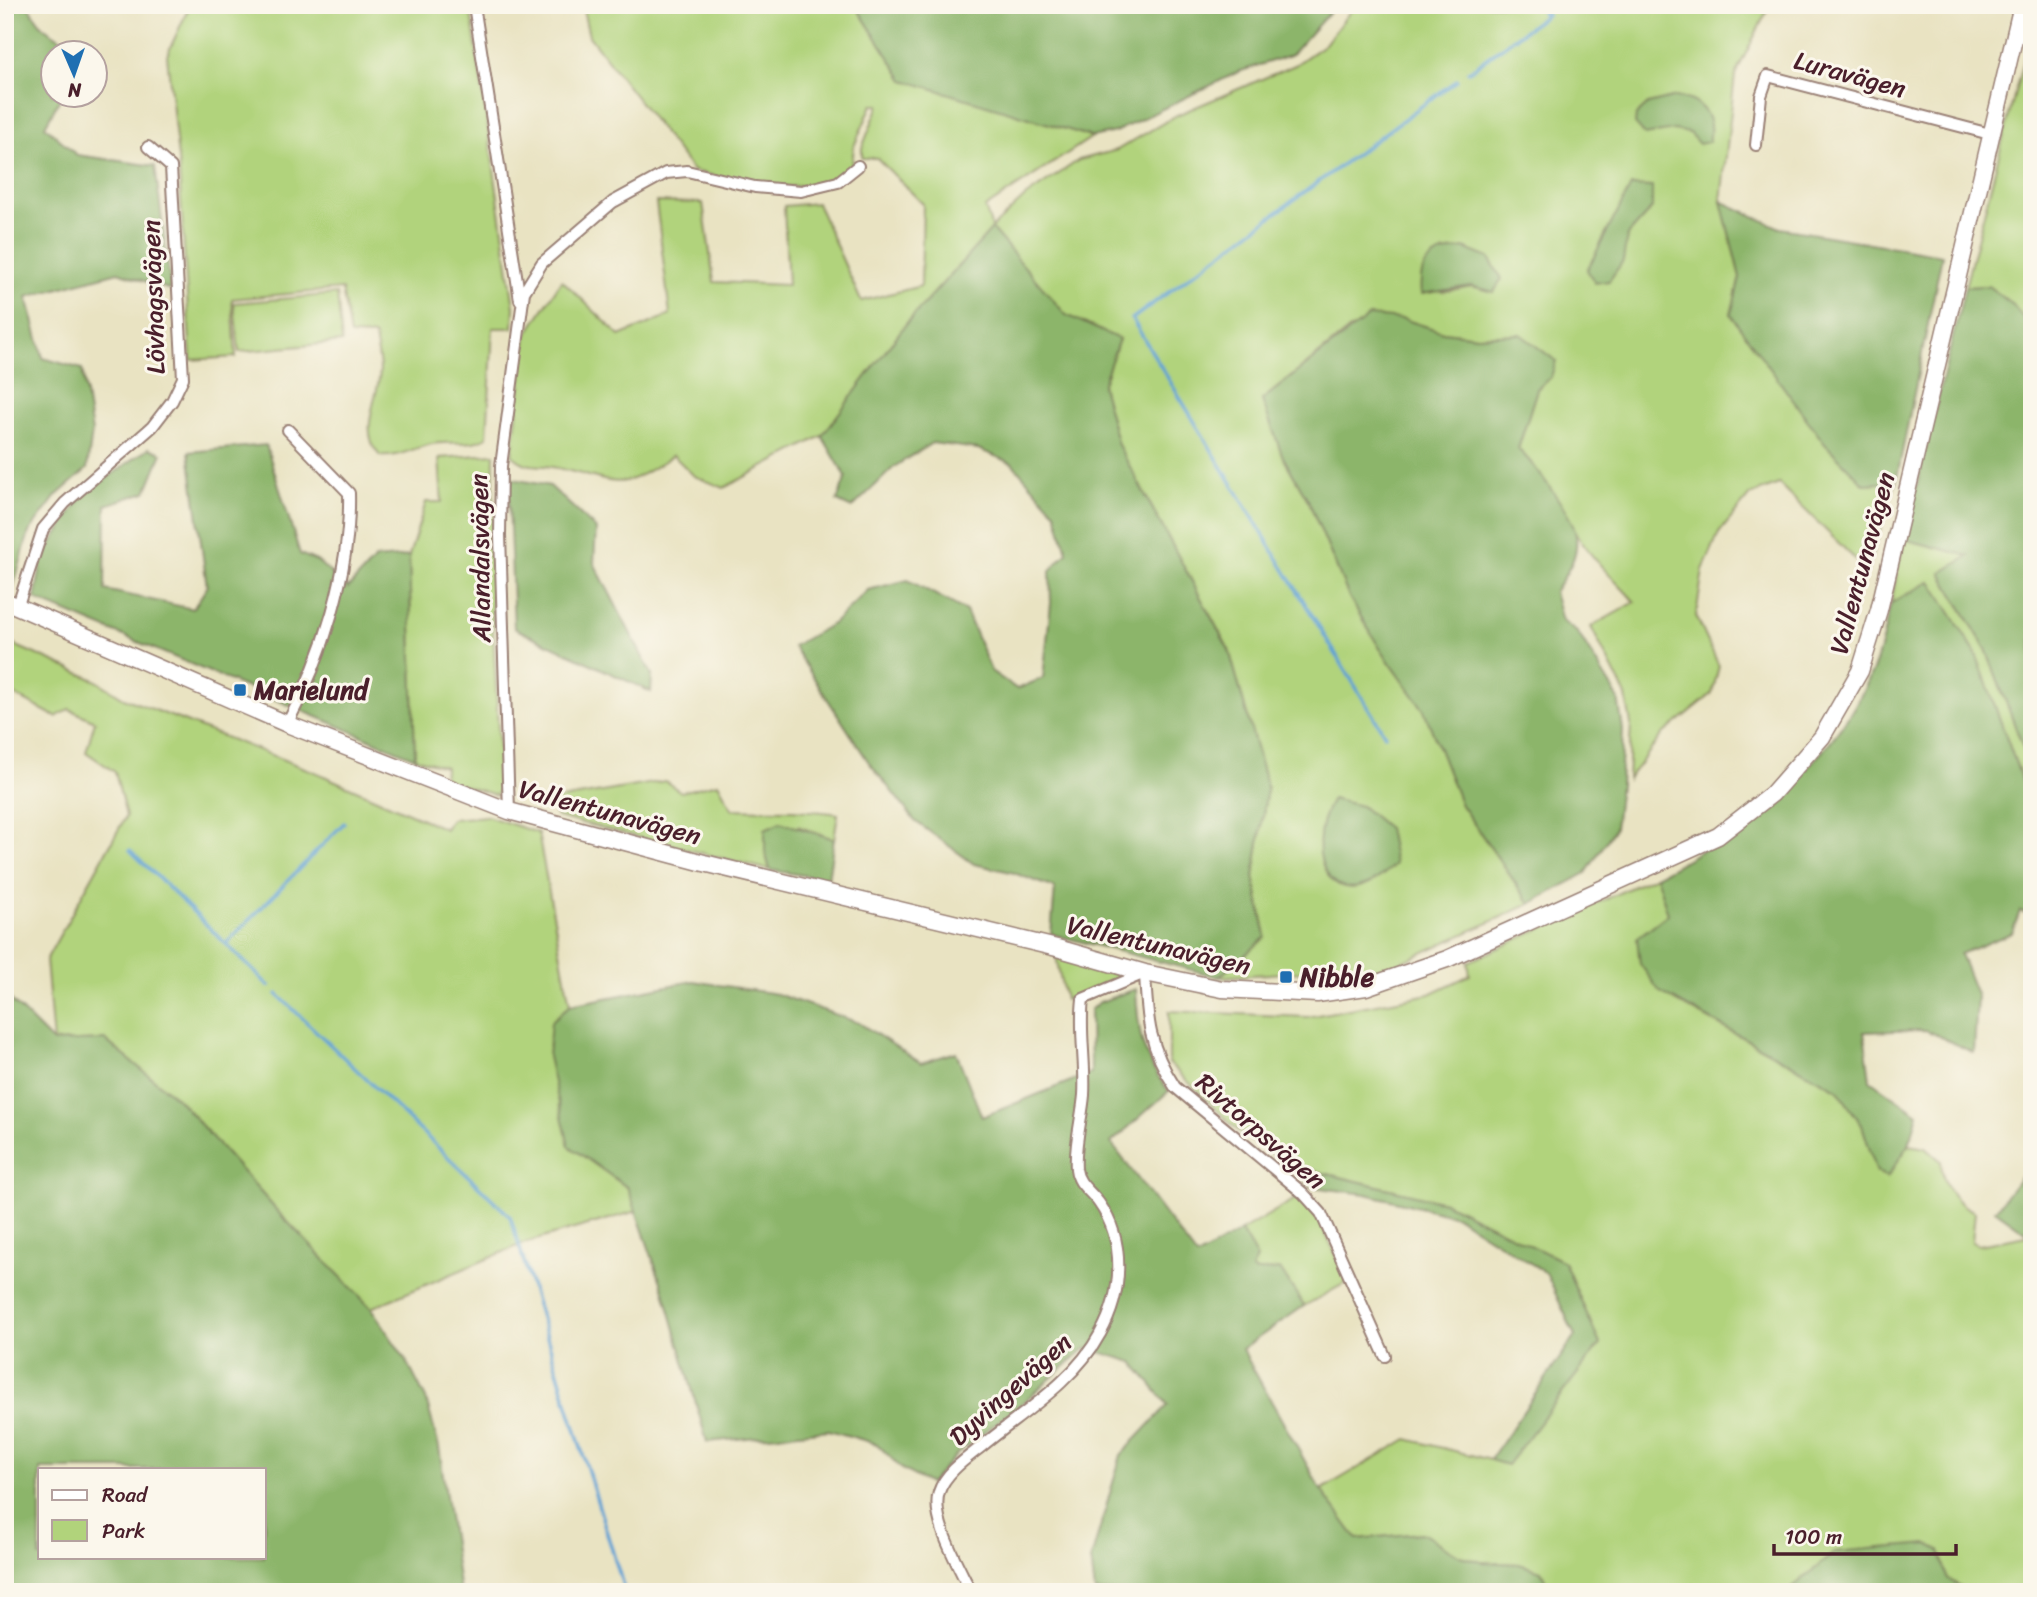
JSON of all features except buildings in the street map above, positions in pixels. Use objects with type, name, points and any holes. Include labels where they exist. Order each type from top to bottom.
[{"type":"main road","name":"Vallentunavägen","points":[[12,603],[287,724],[509,811],[704,863],[1057,948],[1145,973],[1222,989],[1262,993],[1317,993],[1366,987],[1447,959],[1718,836],[1772,794],[1822,737],[1860,671],[1891,561],[2022,5]]},
{"type":"street","name":"Allandalsvägen","points":[[474,5],[521,306]]},
{"type":"street","name":"Luravägen","points":[[1756,145],[1762,96],[1768,76],[1990,134]]},
{"type":"street","name":"Lövhagsvägen","points":[[12,603],[43,529],[65,503],[152,427],[172,401],[183,378],[171,167],[148,147]]},
{"type":"street","name":"Allandalsvägen","points":[[509,811],[500,535],[501,466],[524,292],[542,263],[612,202],[666,173],[687,172],[755,187],[802,191],[838,182],[858,166]]},
{"type":"street","points":[[287,724],[305,690],[343,571],[350,518],[349,493],[288,430]]},
{"type":"street","name":"Rivtorpsvägen","points":[[1145,973],[1151,1041],[1160,1065],[1175,1087],[1303,1193],[1321,1213],[1385,1356]]},
{"type":"street","name":"Dyvingevägen","points":[[971,1592],[945,1536],[938,1511],[938,1493],[964,1461],[1065,1377],[1101,1332],[1115,1293],[1119,1261],[1116,1238],[1105,1212],[1082,1186],[1076,1170],[1084,1093],[1080,1038],[1083,999],[1145,973]]},
{"type":"green space","points":[[5,5],[27,5],[43,27],[60,38],[38,38],[38,108],[55,108],[45,126],[77,155],[155,166],[171,290],[118,272],[27,297],[43,358],[82,369],[92,432],[87,469],[57,495],[29,532],[13,588],[5,585]]},
{"type":"green space","points":[[190,5],[470,5],[514,307],[513,328],[493,328],[487,437],[473,442],[435,443],[398,454],[380,456],[370,436],[371,414],[380,370],[375,336],[350,335],[342,289],[232,299],[236,357],[191,360],[179,168],[167,55]]},
{"type":"green space","points":[[582,5],[855,5],[904,80],[1092,137],[985,208],[992,228],[1025,197],[1079,160],[1117,150],[1177,115],[1295,65],[1325,44],[1355,5],[1770,5],[1735,75],[1721,201],[1740,277],[1731,315],[1864,484],[1896,482],[1867,571],[1779,484],[1750,495],[1719,533],[1703,570],[1696,616],[1719,666],[1712,694],[1664,733],[1628,779],[1631,724],[1626,696],[1591,627],[1635,602],[1583,544],[1544,480],[1518,449],[1537,389],[1551,377],[1520,334],[1477,336],[1443,332],[1403,319],[1350,329],[1262,400],[1283,457],[1308,500],[1349,597],[1381,650],[1424,710],[1461,805],[1530,904],[1367,978],[1302,972],[1219,977],[1266,936],[1254,877],[1267,787],[1229,650],[1118,445],[1102,386],[1119,339],[1066,316],[992,229],[906,324],[822,436],[724,488],[694,476],[673,455],[639,476],[616,482],[528,464],[512,455],[527,334],[562,280],[620,336],[670,315],[656,202],[703,203],[714,282],[788,285],[784,206],[817,203],[861,301],[921,286],[923,204],[877,158],[862,158],[862,148],[879,105],[872,105],[854,146],[852,165],[835,177],[816,184],[754,184],[693,171],[589,36]],"holes":[[[1652,187],[1652,208],[1627,236]],[[1444,252],[1471,286],[1442,292]]]},
{"type":"green space","points":[[855,5],[1336,5],[1291,55],[1238,72],[1115,132],[1092,137],[904,80]]},
{"type":"green space","points":[[2032,26],[2032,329],[2013,305],[1988,286],[1965,287]]},
{"type":"green space","points":[[1676,97],[1693,101],[1704,111],[1710,125],[1709,142],[1699,144],[1689,133],[1674,130],[1645,135],[1635,124],[1636,115],[1648,104]]},
{"type":"green space","points":[[1631,186],[1652,187],[1652,208],[1627,236],[1623,261],[1609,281],[1595,283],[1587,270]]},
{"type":"green space","points":[[1721,201],[1780,228],[1942,255],[1896,482],[1864,484],[1825,444],[1731,315],[1740,277]]},
{"type":"green space","points":[[992,229],[1066,315],[1119,339],[1102,386],[1118,445],[1229,650],[1267,787],[1254,877],[1266,937],[1219,977],[1051,934],[1055,888],[1011,872],[974,864],[915,821],[868,761],[793,646],[834,623],[868,590],[908,580],[966,611],[991,671],[1017,689],[1043,678],[1051,603],[1050,571],[1067,552],[1056,513],[1012,463],[978,449],[932,443],[894,467],[852,508],[837,501],[846,477],[822,436],[906,324]]},
{"type":"green space","points":[[1464,248],[1489,258],[1502,279],[1494,292],[1471,286],[1421,294],[1422,273],[1430,260]]},
{"type":"green space","points":[[1988,286],[2013,305],[2032,329],[2032,771],[1986,649],[1941,573],[1969,556],[1904,539],[1965,287]]},
{"type":"green space","points":[[337,294],[342,342],[239,352],[234,303]]},
{"type":"green space","points":[[1369,316],[1403,319],[1443,332],[1477,336],[1520,334],[1556,361],[1551,377],[1537,389],[1518,449],[1552,490],[1574,527],[1576,544],[1573,559],[1554,592],[1562,621],[1578,633],[1618,698],[1623,730],[1615,828],[1586,873],[1530,904],[1461,805],[1424,710],[1381,650],[1349,597],[1308,500],[1283,457],[1262,400]]},
{"type":"green space","points":[[266,445],[300,554],[317,561],[348,588],[375,559],[409,556],[415,758],[35,599],[42,558],[82,496],[149,448],[162,453],[146,492],[106,505],[105,590],[193,609],[207,587],[189,452]]},
{"type":"green space","points":[[494,454],[492,610],[501,788],[496,795],[444,780],[445,767],[415,758],[409,556],[426,502],[442,502],[439,458]]},
{"type":"green space","points":[[508,478],[550,486],[596,529],[594,563],[652,675],[651,692],[514,628]]},
{"type":"green space","points":[[1904,539],[1970,556],[1941,573],[1986,649],[2032,771],[2032,808],[1976,654],[1931,582],[1891,603]]},
{"type":"green space","points":[[1931,581],[1976,654],[2032,808],[2032,915],[2020,911],[2012,933],[1960,954],[1977,997],[1974,1053],[1926,1030],[1864,1032],[1870,1080],[1918,1114],[1909,1145],[1887,1177],[1877,1172],[1862,1125],[1837,1089],[1660,992],[1640,964],[1637,938],[1668,914],[1656,876],[1722,838],[1753,816],[1810,765],[1856,705],[1873,670],[1891,603]]},
{"type":"green space","points":[[5,641],[95,680],[124,698],[315,772],[445,829],[451,819],[487,816],[538,833],[570,1005],[551,1022],[569,1146],[628,1188],[637,1211],[525,1243],[371,1308],[278,1212],[179,1100],[105,1040],[53,1042],[46,960],[126,816],[115,772],[86,752],[95,721],[69,709],[56,717],[5,690]]},
{"type":"green space","points":[[665,781],[681,792],[718,783],[732,809],[798,810],[838,814],[834,839],[798,826],[765,851],[770,870],[557,817],[553,809],[556,800]]},
{"type":"green space","points":[[1332,799],[1361,806],[1388,828],[1395,864],[1374,881],[1355,887],[1340,885],[1329,876],[1322,861],[1319,842],[1323,821]]},
{"type":"green space","points":[[780,822],[834,839],[828,879],[770,870],[765,851],[765,829]]},
{"type":"green space","points":[[1656,876],[1668,914],[1637,938],[1673,1000],[1837,1089],[1862,1125],[1877,1172],[1887,1177],[1909,1145],[1926,1148],[1941,1161],[1946,1185],[1955,1198],[1975,1212],[1972,1242],[1979,1245],[2032,1235],[2032,1592],[1551,1592],[1541,1571],[1519,1564],[1481,1562],[1460,1556],[1422,1533],[1357,1539],[1321,1490],[1407,1439],[1507,1464],[1600,1344],[1564,1262],[1444,1202],[1286,1164],[1239,1132],[1169,1063],[1169,1011],[1307,1017],[1430,994],[1470,975],[1468,962]]},
{"type":"green space","points":[[1056,957],[1124,977],[1065,1000]]},
{"type":"green space","points":[[693,981],[777,994],[859,1023],[921,1063],[956,1052],[982,1117],[1091,1073],[1090,1010],[1100,1002],[1136,989],[1143,1044],[1152,1067],[1169,1091],[1111,1143],[1197,1257],[1241,1231],[1257,1258],[1252,1269],[1256,1272],[1280,1269],[1304,1306],[1242,1349],[1321,1490],[1357,1539],[1422,1533],[1460,1556],[1481,1562],[1519,1564],[1541,1571],[1551,1592],[1095,1592],[1091,1559],[1121,1455],[1168,1405],[1133,1362],[1086,1348],[958,1453],[930,1484],[903,1470],[877,1444],[829,1430],[707,1442],[664,1291],[628,1188],[569,1146],[548,1057],[551,1022],[570,1005]]},
{"type":"green space","points":[[5,994],[53,1042],[105,1040],[179,1100],[278,1212],[371,1308],[407,1362],[426,1399],[439,1447],[460,1592],[5,1592]]},
{"type":"green space","points":[[2032,1163],[2032,1233],[2027,1233],[1995,1210]]},
{"type":"green space","points":[[1286,1164],[1444,1202],[1564,1262],[1600,1344],[1507,1465],[1490,1460],[1575,1336],[1546,1273],[1456,1216],[1366,1194],[1313,1187]]},
{"type":"green space","points":[[1299,1197],[1317,1216],[1349,1281],[1304,1306],[1280,1269],[1256,1272],[1252,1268],[1256,1257],[1241,1231]]},
{"type":"green space","points":[[1928,1544],[1940,1550],[1947,1578],[1969,1592],[1787,1592],[1835,1552]]},
{"type":"waterway","points":[[1468,72],[1547,14],[1542,13]]},
{"type":"waterway","points":[[1385,735],[1132,319],[1457,80]]},
{"type":"waterway","points":[[226,944],[344,823]]},
{"type":"waterway","points":[[130,850],[269,986]]},
{"type":"waterway","points":[[277,994],[510,1216],[625,1592]]},
{"type":"place","name":"Marielund","points":[[240,690]]},
{"type":"place","name":"Nibble","points":[[1286,977]]}]
